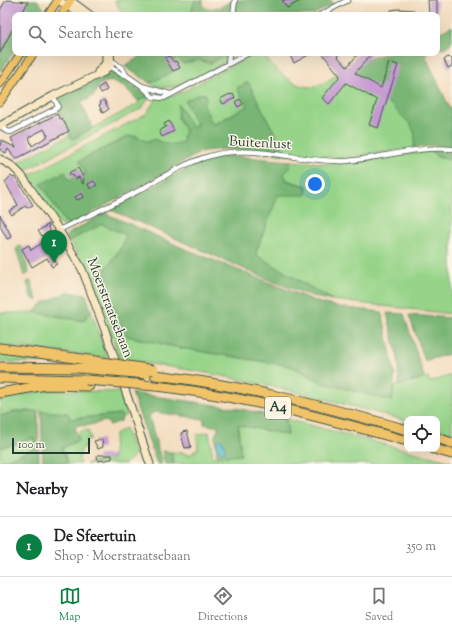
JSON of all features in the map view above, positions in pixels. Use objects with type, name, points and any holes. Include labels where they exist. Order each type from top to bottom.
[{"type":"highway","name":"A4","points":[[0,348],[74,358],[240,388],[324,407],[404,429]]},
{"type":"highway","name":"A4","points":[[0,367],[80,368],[155,372]]},
{"type":"highway","name":"A4","points":[[0,378],[46,378],[88,383]]},
{"type":"highway","name":"A4","points":[[0,393],[46,385],[88,383],[157,386],[285,409],[404,441]]},
{"type":"highway","points":[[440,439],[452,443]]},
{"type":"highway","points":[[440,451],[452,454]]},
{"type":"main road","points":[[50,12],[58,0]]},
{"type":"main road","points":[[62,12],[70,2]]},
{"type":"main road","points":[[0,84],[19,56]]},
{"type":"main road","points":[[0,102],[32,56]]},
{"type":"street","points":[[58,0],[70,2],[85,12]]},
{"type":"street","points":[[233,12],[234,0]]},
{"type":"street","points":[[326,12],[348,0]]},
{"type":"street","points":[[70,2],[79,12]]},
{"type":"street","points":[[107,56],[109,64]]},
{"type":"street","points":[[53,96],[58,106],[57,108],[11,132],[6,131],[0,125],[53,96],[97,74],[109,64],[110,56]]},
{"type":"street","points":[[228,64],[229,56]]},
{"type":"street","points":[[109,64],[123,69],[126,75],[157,99],[164,98],[243,56]]},
{"type":"street","points":[[142,86],[170,94]]},
{"type":"street","name":"Buitenlust","points":[[59,230],[101,210],[193,161],[212,155],[244,152],[326,161],[348,161],[423,149],[452,149]]},
{"type":"street","name":"Moerstraatsebaan","points":[[0,159],[22,176],[73,252],[87,282],[150,464]]},
{"type":"green space","points":[[28,0],[37,0],[44,9],[42,12],[22,12]]},
{"type":"green space","points":[[115,0],[195,0],[191,12],[121,12]]},
{"type":"green space","points":[[195,0],[203,0],[203,5],[207,9],[221,7],[233,0],[231,12],[191,12]]},
{"type":"green space","points":[[237,0],[331,0],[333,4],[318,12],[235,12]]},
{"type":"green space","points":[[452,26],[452,42],[446,47],[440,48],[440,32]]},
{"type":"green space","points":[[12,31],[12,54],[0,72],[0,55]]},
{"type":"green space","points":[[142,56],[224,56],[210,63],[197,60],[183,64],[178,58],[169,62],[174,71],[150,83],[124,66]]},
{"type":"green space","points":[[226,56],[226,62],[198,78],[178,86],[159,87],[150,83],[174,71],[169,62],[178,58],[184,64],[197,60],[210,63]]},
{"type":"green space","points":[[249,56],[265,56],[285,77],[293,82],[308,87],[324,83],[347,67],[368,82],[411,125],[415,134],[414,148],[342,158],[286,155],[248,82],[238,92],[246,100],[248,106],[212,125],[203,104],[203,93],[197,125],[191,128],[179,105],[178,118],[185,130],[183,138],[185,141],[174,145],[165,145],[158,141],[144,141],[136,136],[80,162],[86,174],[78,178],[41,184],[64,221],[70,225],[63,226],[59,224],[28,176],[146,114],[158,96],[174,96]]},
{"type":"green space","points":[[377,56],[426,56],[452,113],[452,147],[437,145],[414,148],[415,134],[411,125],[368,82],[347,67],[362,60]]},
{"type":"green space","points":[[116,73],[139,90],[151,95],[138,101],[125,88],[115,82],[104,83],[98,86],[92,97],[81,103],[93,128],[72,139],[58,110],[61,108],[57,99],[105,76]]},
{"type":"green space","points":[[248,82],[286,155],[227,149],[203,151],[70,225],[64,221],[41,184],[65,172],[69,180],[86,174],[79,161],[128,136],[136,136],[148,142],[155,139],[163,143],[170,144],[176,144],[184,141],[183,138],[185,130],[178,118],[178,104],[192,128],[197,125],[185,101],[199,94],[206,94],[206,100],[203,104],[213,125],[248,106],[237,88]]},
{"type":"green space","points":[[151,95],[142,108],[24,171],[14,164],[70,135],[73,139]]},
{"type":"green space","points":[[442,150],[452,153],[452,160],[437,157],[432,151]]},
{"type":"green space","points":[[432,151],[437,157],[452,160],[452,314],[332,300],[256,255],[278,195],[307,186],[287,180],[284,174],[290,167],[290,161],[331,164]]},
{"type":"green space","points":[[221,155],[290,161],[290,167],[284,174],[287,181],[307,186],[306,195],[278,195],[256,255],[332,300],[318,298],[274,282],[111,210],[200,161]]},
{"type":"green space","points":[[105,213],[183,248],[320,303],[338,307],[382,312],[395,375],[392,401],[323,383],[291,366],[180,348],[127,336],[98,275],[115,257],[126,235],[102,224],[69,241],[66,235]]},
{"type":"green space","points":[[102,224],[126,235],[122,246],[105,270],[127,336],[180,348],[291,366],[303,372],[392,401],[395,386],[428,377],[430,382],[452,375],[452,433],[440,430],[440,416],[404,416],[404,420],[336,402],[229,377],[120,360],[92,277],[69,241]]},
{"type":"green space","points":[[19,246],[22,247],[29,273],[24,276],[16,249]]},
{"type":"green space","points":[[31,281],[37,301],[31,297],[27,282]]},
{"type":"green space","points":[[68,292],[86,294],[91,311],[83,321],[34,312],[43,303]]},
{"type":"green space","points":[[91,311],[107,358],[0,345],[0,313],[34,312],[83,321]]},
{"type":"green space","points":[[387,313],[404,314],[424,377],[399,386],[398,359]]},
{"type":"green space","points":[[409,315],[452,318],[452,353],[425,361]]},
{"type":"green space","points":[[0,349],[94,362],[0,362]]},
{"type":"green space","points":[[46,390],[119,392],[127,415],[122,417],[120,414],[69,419],[41,411],[18,411],[0,416],[0,398]]},
{"type":"green space","points":[[132,393],[236,408],[286,419],[288,435],[238,425],[241,455],[217,457],[215,436],[219,427],[204,424],[204,419],[154,412],[149,416],[162,464],[157,464]]},
{"type":"green space","points":[[18,411],[38,412],[39,464],[0,464],[0,462],[34,449],[34,438],[0,448],[0,416]]},
{"type":"green space","points":[[41,411],[68,413],[70,419],[120,414],[122,417],[121,421],[110,425],[105,421],[86,426],[77,425],[75,429],[79,440],[62,448],[68,464],[43,464]]},
{"type":"green space","points":[[286,419],[404,450],[404,452],[413,452],[452,462],[452,464],[174,464],[171,452],[185,453],[186,455],[194,453],[194,451],[198,449],[197,435],[209,432],[213,457],[241,455],[238,425],[288,435]]},
{"type":"green space","points":[[125,428],[135,455],[126,464],[86,464],[104,460],[112,460],[115,434]]},
{"type":"green space","points":[[88,430],[91,439],[87,439],[81,452],[79,459],[80,464],[68,464],[62,448],[79,440],[77,435],[81,431]]},
{"type":"green space","points":[[34,438],[34,449],[0,462],[0,448]]},
{"type":"green space","points":[[162,451],[171,452],[174,464],[165,464]]},
{"type":"water","points":[[219,439],[224,442],[226,452],[221,452],[217,448],[216,441]]},
{"type":"building","points":[[6,0],[28,2],[23,12],[12,12],[12,31],[0,53],[0,10]]},
{"type":"building","points":[[282,0],[302,0],[287,8]]},
{"type":"building","points":[[428,0],[437,0],[437,12],[429,12]]},
{"type":"building","points":[[391,10],[414,10],[414,12],[391,12]]},
{"type":"building","points":[[169,56],[174,62],[176,61],[180,68],[173,71],[165,58]]},
{"type":"building","points":[[290,56],[307,56],[294,63]]},
{"type":"building","points":[[324,56],[337,56],[347,67],[356,56],[369,56],[355,73],[381,88],[389,62],[398,65],[378,128],[369,125],[377,100],[346,83],[329,104],[322,98],[340,76]]},
{"type":"building","points":[[448,57],[452,59],[452,66],[448,68],[444,60]]},
{"type":"building","points":[[104,84],[107,90],[101,93],[98,88]]},
{"type":"building","points":[[233,94],[235,98],[223,104],[220,99]]},
{"type":"building","points":[[240,99],[243,104],[238,107],[235,102]]},
{"type":"building","points":[[104,100],[109,109],[103,113],[99,105],[101,104],[100,102]]},
{"type":"building","points":[[57,114],[60,119],[62,118],[69,131],[16,159],[8,149],[6,153],[0,150],[1,140],[16,148],[11,138]],"holes":[[[44,129],[48,136],[32,146],[29,137]]]},
{"type":"building","points":[[169,121],[174,131],[162,137],[159,131],[166,127],[164,124]]},
{"type":"building","points":[[78,168],[84,178],[83,184],[79,177],[75,179],[74,176],[69,175],[70,172]]},
{"type":"building","points":[[11,176],[13,178],[15,177],[33,205],[27,208],[25,206],[12,215],[9,211],[18,205],[5,182]]},
{"type":"building","points":[[94,181],[97,185],[90,189],[88,184]]},
{"type":"building","points":[[82,193],[84,197],[77,200],[75,197]]},
{"type":"building","points":[[0,215],[12,237],[7,239],[0,226]]},
{"type":"building","points":[[49,224],[48,228],[50,231],[42,236],[38,231]]},
{"type":"building","points":[[44,242],[57,264],[52,267],[47,258],[32,267],[22,249],[29,245],[31,250]]},
{"type":"building","points":[[187,431],[191,447],[185,448],[181,435],[182,432]]},
{"type":"building","points":[[102,439],[103,447],[98,449],[94,441]]},
{"type":"building","points":[[97,455],[112,455],[112,459],[98,461]]},
{"type":"place","name":"De Sfeertuin","points":[[54,263]]}]
